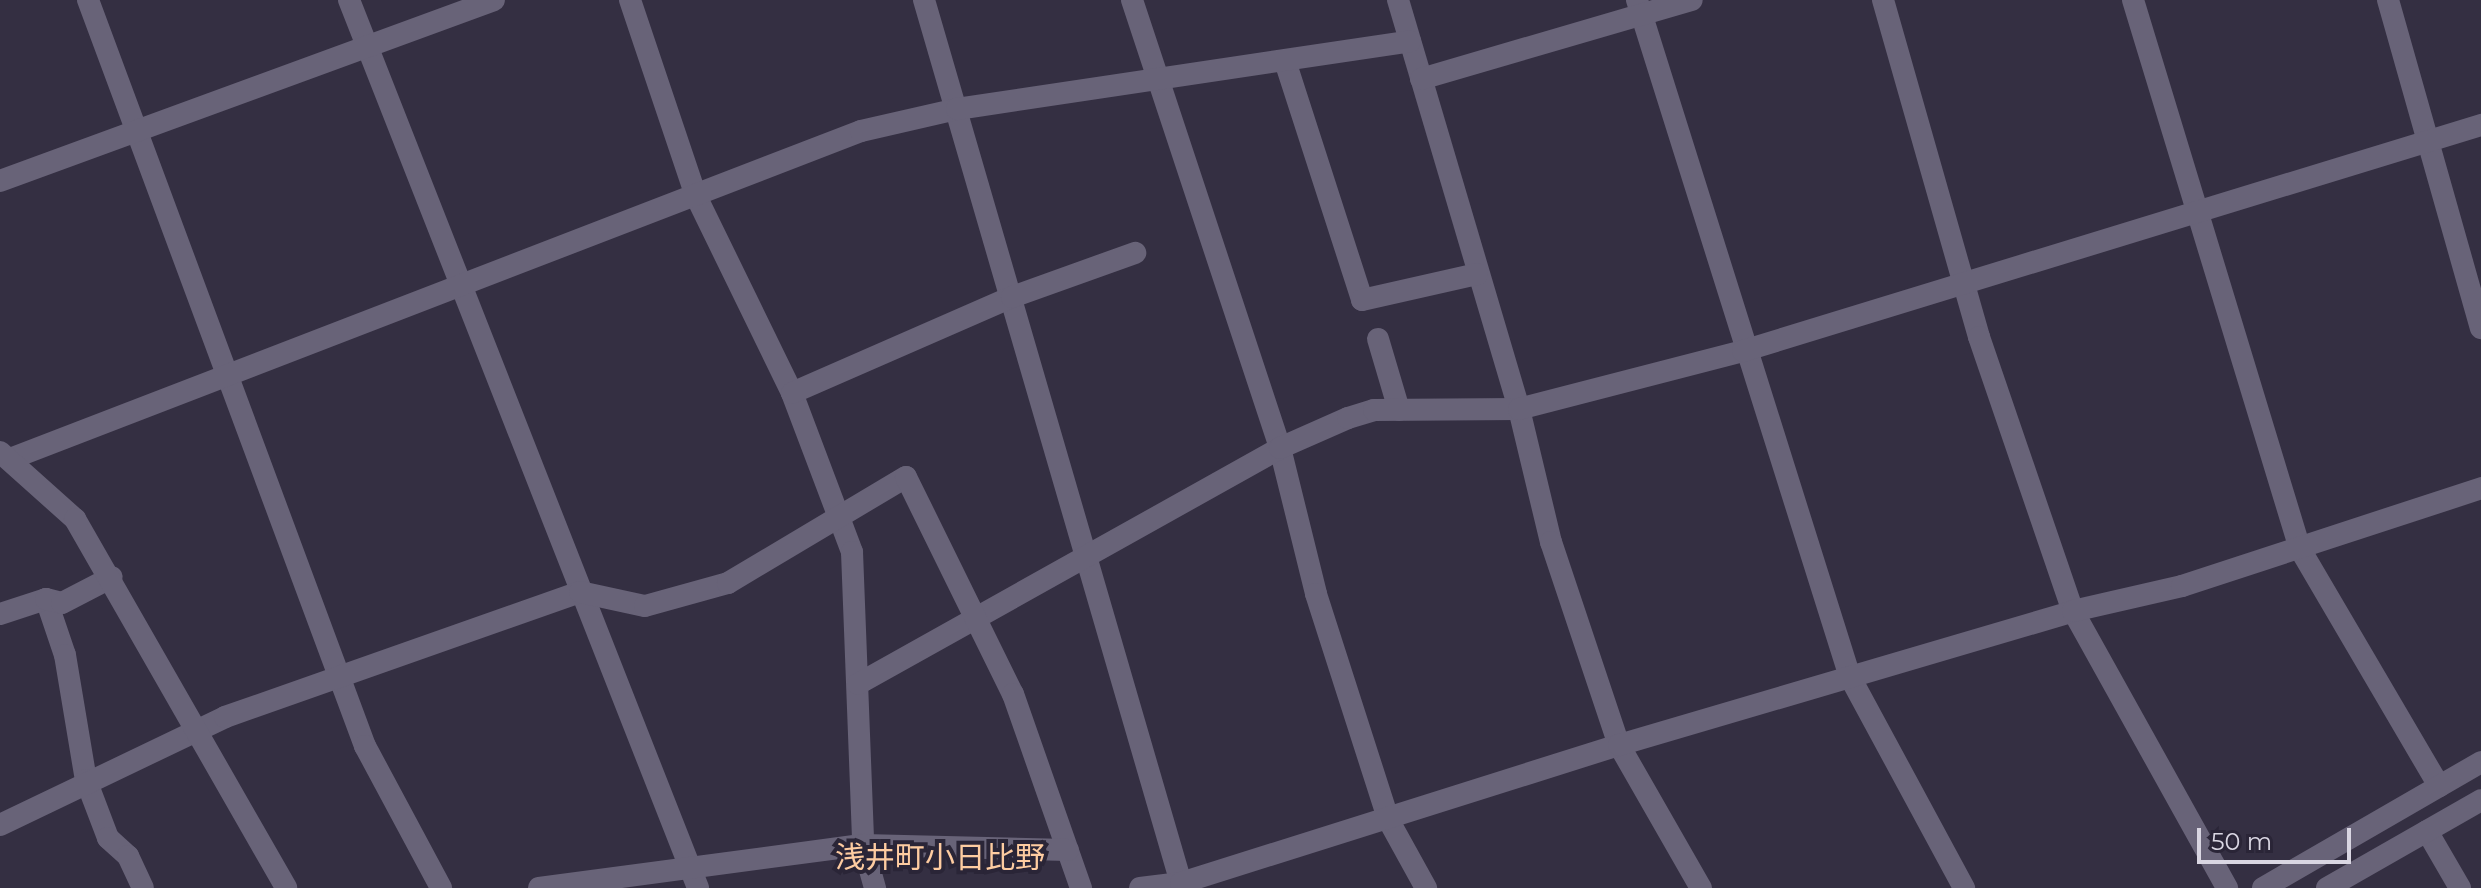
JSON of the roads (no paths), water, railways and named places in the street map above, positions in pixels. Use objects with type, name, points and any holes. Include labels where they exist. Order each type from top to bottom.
[{"type":"street","points":[[88,0],[365,746],[441,888]]},
{"type":"street","points":[[349,0],[698,888]]},
{"type":"street","points":[[0,181],[494,0]]},
{"type":"street","points":[[630,0],[696,196],[792,393],[852,552],[863,845],[875,888]]},
{"type":"street","points":[[924,0],[1086,558],[1159,885],[1389,821],[1619,745],[2073,611],[2300,549],[2481,488]]},
{"type":"street","points":[[1132,0],[1163,80],[1280,448],[1316,594],[1389,821],[1426,888]]},
{"type":"street","points":[[1398,0],[1519,409],[1551,542],[1619,745],[1701,888]]},
{"type":"street","points":[[1421,79],[1639,8],[1692,0]]},
{"type":"street","points":[[1883,0],[1964,284],[2073,611],[2227,888]]},
{"type":"street","points":[[2133,0],[2300,549],[2439,786]]},
{"type":"street","points":[[2388,0],[2481,328]]},
{"type":"street","points":[[1639,8],[1743,351],[1850,677],[1964,888]]},
{"type":"street","points":[[286,888],[112,577],[75,519],[5,456],[463,290],[861,131],[957,109],[1410,41]]},
{"type":"street","points":[[1285,61],[1362,300],[1477,274]]},
{"type":"street","points":[[858,684],[1280,448],[1348,418],[1399,410],[1519,409],[1743,351],[2481,125]]},
{"type":"street","points":[[792,393],[1012,297],[1135,253]]},
{"type":"street","points":[[1378,339],[1399,410]]},
{"type":"street","points":[[0,825],[86,780],[124,770],[196,729],[580,592],[645,606],[675,603],[728,583],[906,477],[1013,694],[1081,888]]},
{"type":"street","points":[[0,614],[46,599],[62,603],[112,577]]},
{"type":"street","points":[[46,599],[65,655],[86,780],[108,838],[128,856],[143,888]]},
{"type":"street","points":[[2263,888],[2481,762]]},
{"type":"street","points":[[2327,888],[2481,800]]},
{"type":"street","points":[[2427,831],[2460,888]]},
{"type":"street","points":[[539,888],[863,845],[1068,850]]},
{"type":"district","name":"浅井町小日比野","points":[[940,858]]}]
